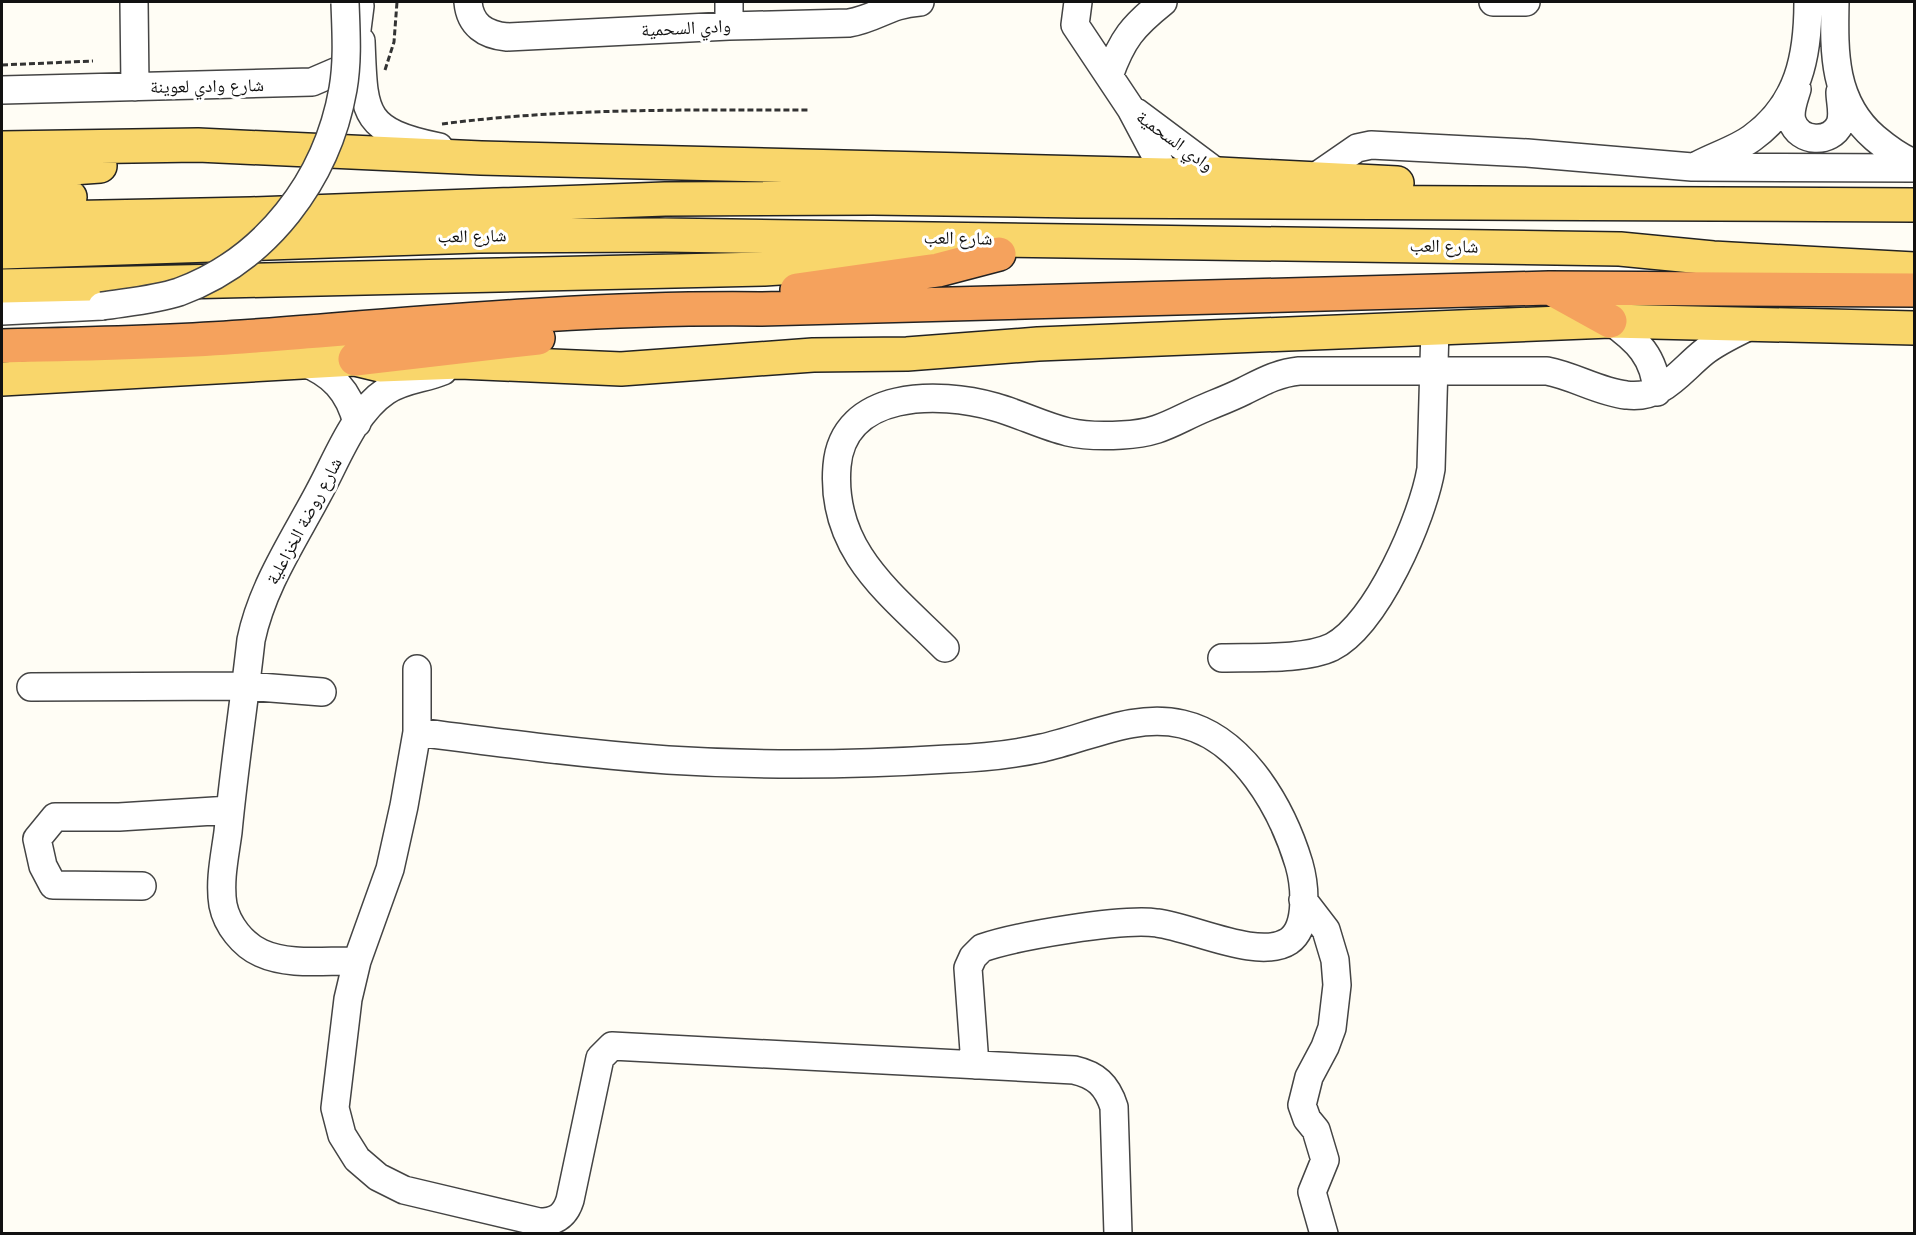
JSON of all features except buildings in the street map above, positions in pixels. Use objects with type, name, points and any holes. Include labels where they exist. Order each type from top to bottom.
[{"type":"highway","points":[[692,308],[777,293],[938,270],[999,254]]},
{"type":"highway","points":[[2,346],[240,337],[416,323],[692,308],[760,309],[1549,288],[1914,290]]},
{"type":"highway","points":[[1549,288],[1610,321]]},
{"type":"highway","points":[[356,359],[477,344],[698,322],[760,309]]},
{"type":"main road","points":[[2,173],[122,164],[162,157],[198,145]]},
{"type":"main road","points":[[2,148],[198,145],[481,158],[1166,176],[1219,174],[1315,177],[1701,202]]},
{"type":"main road","points":[[2,195],[139,200],[251,214]]},
{"type":"main road","name":"شارع العب","points":[[2,219],[251,214],[676,199],[873,198],[1542,204],[1701,202],[1914,205]]},
{"type":"main road","name":"شارع العب","points":[[2,252],[478,236],[878,236],[1620,249],[1713,258],[1914,269]]},
{"type":"main road","points":[[2,285],[764,269],[999,254],[1062,240]]},
{"type":"main road","points":[[2,379],[356,359],[380,365],[459,362],[643,369],[813,355],[897,354],[1050,343],[1610,321],[1914,328]]},
{"type":"street","points":[[134,2],[135,87]]},
{"type":"street","name":"وادي السحمية","points":[[468,2],[472,19],[479,28],[495,36],[729,14],[849,23],[874,16],[896,4],[920,2]]},
{"type":"street","name":"وادي السحمية","points":[[1078,2],[1075,25],[1131,109],[1166,176]]},
{"type":"street","points":[[1109,76],[1120,45],[1130,32],[1163,2]]},
{"type":"street","points":[[1493,2],[1526,2]]},
{"type":"street","points":[[1808,2],[1808,36],[1791,111],[1792,121],[1797,130],[1814,139],[1824,138],[1839,126],[1842,116],[1834,42],[1835,2]]},
{"type":"street","points":[[352,3],[363,91],[368,110],[375,121],[399,137],[481,158]]},
{"type":"street","points":[[2,311],[102,306],[178,292],[219,273],[243,258],[283,220],[299,200],[313,174],[340,103],[352,3]]},
{"type":"street","name":"شارع وادي لعوينة","points":[[2,90],[295,85],[325,79],[347,67],[354,53],[352,3]]},
{"type":"street","points":[[1692,167],[1751,139],[1781,109],[1800,73]]},
{"type":"street","points":[[1839,81],[1847,103],[1868,131],[1885,146],[1914,163]]},
{"type":"street","name":"وادي السحمية","points":[[1131,109],[1219,174]]},
{"type":"street","points":[[1315,177],[1357,148],[1371,145],[1527,153],[1692,167],[1914,168]]},
{"type":"street","points":[[1610,321],[1642,347],[1653,368],[1657,392]]},
{"type":"street","points":[[945,648],[869,571],[851,545],[842,521],[837,497],[838,449],[845,434],[860,418],[897,402],[941,399],[995,407],[1070,433],[1123,435],[1162,429],[1283,373],[1299,371],[1547,371],[1573,376],[1626,395],[1657,392],[1704,352],[1752,325]]},
{"type":"street","points":[[1222,658],[1311,653],[1331,648],[1347,637],[1359,622],[1404,551],[1428,490],[1431,469],[1435,328]]},
{"type":"street","points":[[302,362],[328,374],[338,384],[353,408],[357,423]]},
{"type":"street","name":"شارع روضة الخزاعلية","points":[[357,961],[279,959],[260,953],[243,941],[230,925],[223,906],[222,885],[230,810],[255,621],[270,583],[357,423],[386,391],[403,382],[437,374],[459,362]]},
{"type":"street","points":[[417,669],[417,732],[390,869],[357,961],[342,1029],[334,1108],[342,1135],[357,1159],[378,1177],[404,1190],[539,1222],[549,1222],[560,1218],[567,1210],[600,1058],[612,1046],[1074,1070],[1089,1073],[1101,1081],[1110,1093],[1114,1107],[1118,1233]]},
{"type":"street","points":[[31,687],[246,686],[322,692]]},
{"type":"street","points":[[417,732],[668,760],[762,764],[855,764],[996,756],[1042,748],[1127,724],[1159,720],[1185,724],[1209,734],[1231,749],[1255,776],[1291,839],[1302,875],[1301,927],[1289,941],[1271,948],[1251,949],[1220,938],[1154,922],[1089,928],[982,948],[973,957],[968,968],[975,1065]]},
{"type":"street","points":[[142,886],[53,885],[43,866],[37,839],[55,817],[119,817],[230,810]]},
{"type":"street","points":[[1303,900],[1326,930],[1335,960],[1337,985],[1332,1028],[1309,1077],[1302,1105],[1307,1119],[1317,1130],[1325,1160],[1312,1192],[1324,1233]]},
{"type":"path","points":[[382,78],[394,42],[397,2]]},
{"type":"path","points":[[2,65],[93,61]]},
{"type":"path","points":[[432,125],[503,115],[567,111],[809,110]]}]
